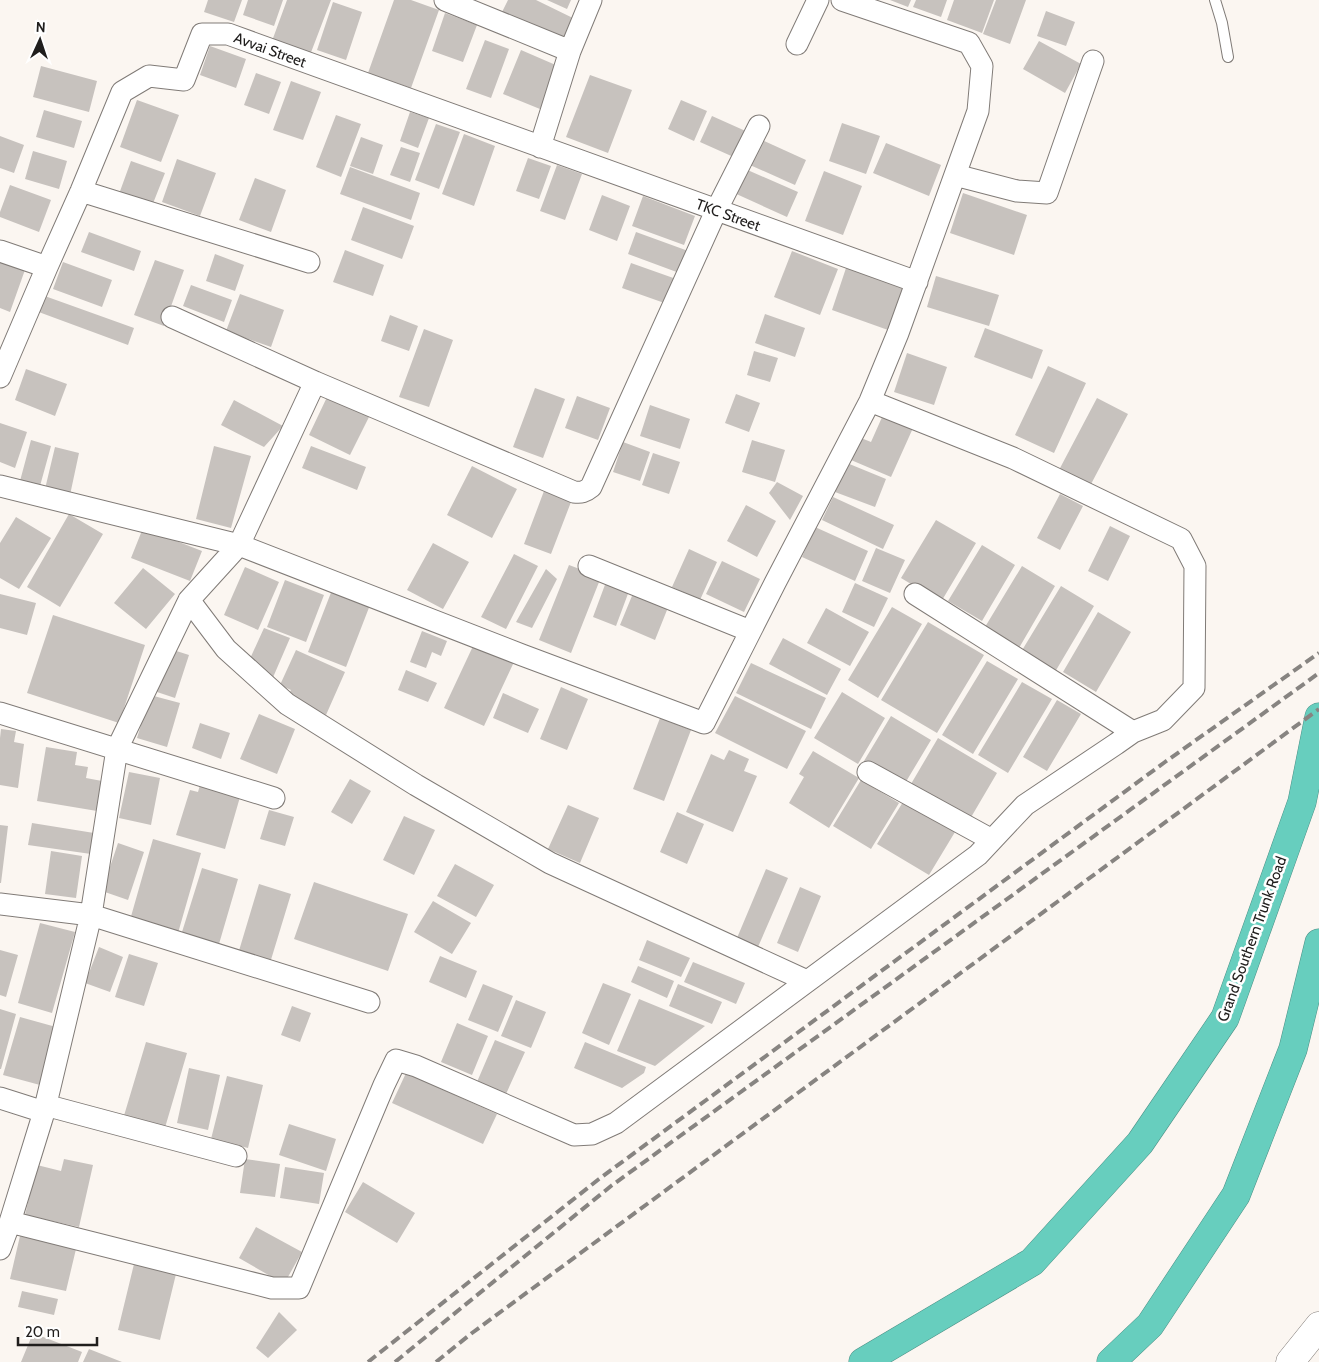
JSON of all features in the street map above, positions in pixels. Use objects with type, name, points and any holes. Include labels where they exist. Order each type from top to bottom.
[{"type":"highway","name":"Grand Southern Trunk Road","points":[[863,1362],[1032,1262],[1140,1143],[1225,1018],[1302,802],[1319,717]]},
{"type":"highway","points":[[1111,1362],[1150,1324],[1236,1195],[1293,1050],[1319,943]]},
{"type":"street","points":[[445,0],[570,52]]},
{"type":"street","points":[[540,147],[570,52],[591,0]]},
{"type":"street","points":[[797,44],[818,0]]},
{"type":"street","points":[[0,486],[239,545],[522,655],[704,723],[870,401],[917,282],[978,111],[982,66],[969,43],[842,0]]},
{"type":"street","name":"Avvai Street","points":[[0,377],[122,92],[149,76],[184,80],[202,34],[228,34],[540,147]]},
{"type":"street","points":[[954,175],[1017,191],[1047,193],[1093,61]]},
{"type":"street","points":[[172,317],[315,382],[580,493],[591,487],[716,211],[759,126]]},
{"type":"street","name":"TKC Street","points":[[540,147],[917,282]]},
{"type":"street","points":[[81,191],[309,262]]},
{"type":"street","points":[[0,252],[47,268]]},
{"type":"street","points":[[0,1249],[45,1109],[91,915],[117,749],[189,600],[239,545],[315,382]]},
{"type":"street","points":[[10,1222],[272,1288],[299,1288],[396,1060],[416,1066],[574,1135],[592,1134],[616,1123],[978,855],[1025,805],[1133,732],[1163,720],[1194,688],[1195,566],[1181,539],[1012,458],[870,401]]},
{"type":"street","points":[[589,566],[750,631]]},
{"type":"street","points":[[915,594],[1133,732]]},
{"type":"street","points":[[189,600],[226,649],[287,704],[408,780],[550,863],[807,981]]},
{"type":"street","points":[[0,713],[274,798]]},
{"type":"street","points":[[868,772],[992,840]]},
{"type":"street","points":[[0,904],[91,915],[368,1002]]},
{"type":"street","points":[[0,1098],[236,1156]]},
{"type":"street","points":[[1290,1362],[1319,1326]]},
{"type":"lane","points":[[1215,0],[1222,23],[1228,57]]},
{"type":"building","points":[[208,0],[242,0],[234,22],[204,12]]},
{"type":"building","points":[[248,0],[283,0],[274,26],[243,15]]},
{"type":"building","points":[[287,0],[331,0],[310,55],[272,41]]},
{"type":"building","points":[[394,0],[411,0],[439,10],[411,88],[368,73]]},
{"type":"building","points":[[508,0],[536,0],[579,21],[567,45],[501,14]]},
{"type":"building","points":[[547,0],[571,0],[567,9]]},
{"type":"building","points":[[890,0],[911,0],[908,7]]},
{"type":"building","points":[[916,0],[947,0],[941,17],[913,7]]},
{"type":"building","points":[[954,0],[994,0],[982,33],[947,20]]},
{"type":"building","points":[[996,0],[1026,0],[1010,44],[983,34]]},
{"type":"building","points":[[333,2],[362,12],[346,60],[317,50]]},
{"type":"building","points":[[1046,11],[1075,22],[1066,46],[1037,36]]},
{"type":"building","points":[[445,13],[477,25],[463,62],[432,51]]},
{"type":"building","points":[[485,40],[509,49],[491,98],[466,89]]},
{"type":"building","points":[[1039,41],[1081,64],[1065,93],[1023,69]]},
{"type":"building","points":[[210,46],[246,59],[236,88],[200,75]]},
{"type":"building","points":[[521,50],[558,66],[540,109],[503,94]]},
{"type":"building","points":[[41,66],[97,81],[89,112],[33,97]]},
{"type":"building","points":[[256,73],[281,82],[269,114],[244,105]]},
{"type":"building","points":[[590,75],[632,90],[608,153],[566,137]]},
{"type":"building","points":[[291,81],[321,92],[303,140],[273,130]]},
{"type":"building","points":[[137,100],[179,115],[161,162],[120,147]]},
{"type":"building","points":[[681,100],[707,111],[694,141],[668,129]]},
{"type":"building","points":[[44,110],[82,121],[74,148],[36,137]]},
{"type":"building","points":[[410,112],[429,118],[418,148],[400,141]]},
{"type":"building","points":[[336,115],[361,124],[341,177],[316,167]]},
{"type":"building","points":[[712,116],[750,133],[738,159],[700,142]]},
{"type":"building","points":[[842,123],[880,136],[866,174],[829,161]]},
{"type":"building","points":[[436,124],[460,132],[439,189],[415,180]]},
{"type":"building","points":[[464,134],[495,146],[474,206],[442,194]]},
{"type":"building","points":[[0,136],[24,145],[14,173],[0,168]]},
{"type":"building","points":[[361,137],[383,145],[373,174],[350,166]]},
{"type":"building","points":[[762,140],[806,160],[795,185],[750,165]]},
{"type":"building","points":[[886,143],[941,165],[929,196],[873,173]]},
{"type":"building","points":[[401,147],[420,153],[410,182],[390,175]]},
{"type":"building","points":[[33,151],[67,161],[59,189],[25,179]]},
{"type":"building","points":[[528,158],[551,166],[539,199],[516,191]]},
{"type":"building","points":[[177,159],[216,173],[200,216],[162,202]]},
{"type":"building","points":[[131,161],[165,173],[152,206],[119,194]]},
{"type":"building","points":[[557,165],[582,174],[565,220],[540,211]]},
{"type":"building","points":[[350,167],[420,193],[411,220],[340,194]]},
{"type":"building","points":[[743,168],[798,192],[787,217],[732,192]]},
{"type":"building","points":[[824,171],[862,186],[843,235],[805,221]]},
{"type":"building","points":[[255,178],[286,190],[271,232],[239,220]]},
{"type":"building","points":[[10,185],[51,200],[39,232],[0,217]]},
{"type":"building","points":[[963,193],[1027,215],[1014,255],[950,233]]},
{"type":"building","points":[[602,195],[630,206],[617,241],[589,230]]},
{"type":"building","points":[[643,196],[695,216],[684,245],[632,226]]},
{"type":"building","points":[[363,207],[414,226],[402,259],[351,240]]},
{"type":"building","points":[[89,232],[141,251],[134,271],[81,252]]},
{"type":"building","points":[[636,232],[691,252],[682,274],[628,254]]},
{"type":"building","points":[[345,250],[384,265],[373,296],[333,282]]},
{"type":"building","points":[[792,251],[838,269],[820,315],[774,297]]},
{"type":"building","points":[[215,254],[244,265],[235,291],[206,281]]},
{"type":"building","points":[[0,258],[26,267],[10,312],[0,308]]},
{"type":"building","points":[[155,260],[184,270],[164,326],[134,315]]},
{"type":"building","points":[[63,262],[112,280],[102,307],[53,289]]},
{"type":"building","points":[[631,263],[679,280],[670,305],[622,288]]},
{"type":"building","points":[[846,268],[903,288],[888,330],[832,310]]},
{"type":"building","points":[[936,276],[999,295],[989,326],[927,307]]},
{"type":"building","points":[[191,285],[232,300],[224,322],[183,306]]},
{"type":"building","points":[[240,294],[284,310],[271,347],[226,331]]},
{"type":"building","points":[[42,295],[134,328],[128,345],[36,311]]},
{"type":"building","points":[[765,314],[805,328],[795,357],[755,343]]},
{"type":"building","points":[[390,315],[418,326],[409,351],[381,341]]},
{"type":"building","points":[[985,328],[1043,350],[1032,379],[974,357]]},
{"type":"building","points":[[424,329],[453,340],[429,407],[399,397]]},
{"type":"building","points":[[754,351],[778,358],[770,382],[747,375]]},
{"type":"building","points":[[907,353],[947,367],[934,405],[894,392]]},
{"type":"building","points":[[1048,366],[1086,383],[1054,453],[1015,435]]},
{"type":"building","points":[[26,369],[67,384],[55,416],[15,400]]},
{"type":"building","points":[[535,388],[565,399],[543,458],[513,447]]},
{"type":"building","points":[[736,394],[760,403],[749,432],[725,423]]},
{"type":"building","points":[[328,395],[370,415],[350,455],[309,435]]},
{"type":"building","points":[[577,396],[610,408],[598,440],[565,428]]},
{"type":"building","points":[[1097,398],[1128,414],[1090,486],[1059,470]]},
{"type":"building","points":[[234,400],[283,426],[264,447],[221,425]]},
{"type":"building","points":[[650,405],[690,419],[680,449],[640,436]]},
{"type":"building","points":[[883,415],[913,428],[891,477],[851,460],[861,438],[871,442]]},
{"type":"building","points":[[0,423],[27,432],[15,468],[0,462]]},
{"type":"building","points":[[31,440],[51,446],[40,486],[20,481]]},
{"type":"building","points":[[752,440],[785,450],[775,482],[742,472]]},
{"type":"building","points":[[623,442],[650,452],[640,481],[613,472]]},
{"type":"building","points":[[214,446],[251,456],[231,528],[196,519]]},
{"type":"building","points":[[311,446],[366,467],[357,490],[302,468]]},
{"type":"building","points":[[55,447],[79,453],[70,495],[45,489]]},
{"type":"building","points":[[653,453],[680,462],[669,494],[642,485]]},
{"type":"building","points":[[847,463],[886,479],[875,507],[835,492]]},
{"type":"building","points":[[472,466],[517,489],[492,538],[447,515]]},
{"type":"building","points":[[777,482],[803,496],[790,520],[769,493]]},
{"type":"building","points":[[544,491],[571,502],[551,554],[524,544]]},
{"type":"building","points":[[1060,494],[1083,506],[1060,550],[1037,538]]},
{"type":"building","points":[[833,497],[894,525],[883,549],[822,520]]},
{"type":"building","points":[[746,505],[776,521],[757,557],[727,541]]},
{"type":"building","points":[[69,514],[103,534],[60,607],[27,587]]},
{"type":"building","points":[[16,517],[51,538],[19,589],[0,578],[0,543]]},
{"type":"building","points":[[936,520],[976,543],[941,602],[901,578]]},
{"type":"building","points":[[1110,526],[1130,536],[1108,581],[1088,571]]},
{"type":"building","points":[[815,527],[868,551],[855,581],[802,557]]},
{"type":"building","points":[[143,528],[202,551],[190,581],[131,558]]},
{"type":"building","points":[[433,543],[469,562],[443,609],[407,590]]},
{"type":"building","points":[[982,545],[1015,565],[982,621],[948,601]]},
{"type":"building","points":[[876,548],[905,560],[890,593],[862,581]]},
{"type":"building","points":[[689,549],[717,562],[700,600],[672,587]]},
{"type":"building","points":[[514,554],[538,566],[506,629],[481,617]]},
{"type":"building","points":[[722,561],[760,579],[744,612],[706,594]]},
{"type":"building","points":[[569,565],[601,577],[571,653],[539,640]]},
{"type":"building","points":[[1022,566],[1055,586],[1019,648],[985,627]]},
{"type":"building","points":[[245,567],[279,582],[258,630],[224,615]]},
{"type":"building","points":[[143,568],[175,594],[146,629],[114,603]]},
{"type":"building","points":[[546,569],[557,579],[532,628],[516,622]]},
{"type":"building","points":[[285,580],[324,595],[306,642],[267,627]]},
{"type":"building","points":[[606,582],[629,591],[616,626],[593,617]]},
{"type":"building","points":[[855,583],[888,598],[874,627],[842,612]]},
{"type":"building","points":[[1061,586],[1094,606],[1055,672],[1021,652]]},
{"type":"building","points":[[332,590],[370,605],[346,667],[308,652]]},
{"type":"building","points":[[634,591],[669,605],[655,640],[620,625]]},
{"type":"building","points":[[0,594],[36,603],[27,635],[0,628]]},
{"type":"building","points":[[892,607],[922,624],[878,698],[848,680]]},
{"type":"building","points":[[826,608],[869,632],[850,666],[807,643]]},
{"type":"building","points":[[1098,612],[1131,632],[1096,692],[1063,672]]},
{"type":"building","points":[[53,615],[145,645],[119,723],[27,693]]},
{"type":"building","points":[[928,622],[984,655],[937,733],[881,700]]},
{"type":"building","points":[[264,628],[290,638],[271,682],[248,663]]},
{"type":"building","points":[[422,631],[447,641],[441,656],[432,652],[426,668],[410,662]]},
{"type":"building","points":[[783,638],[841,669],[827,695],[769,664]]},
{"type":"building","points":[[474,644],[514,662],[484,726],[444,708]]},
{"type":"building","points":[[167,648],[189,655],[175,698],[154,691]]},
{"type":"building","points":[[296,650],[345,672],[326,715],[287,697],[291,690],[280,685]]},
{"type":"building","points":[[987,661],[1018,679],[973,754],[942,735]]},
{"type":"building","points":[[751,663],[826,698],[811,729],[736,693]]},
{"type":"building","points":[[406,670],[437,683],[428,702],[398,690]]},
{"type":"building","points":[[1022,682],[1052,699],[1008,773],[978,755]]},
{"type":"building","points":[[561,687],[588,699],[567,750],[540,739]]},
{"type":"building","points":[[842,692],[885,718],[858,764],[814,738]]},
{"type":"building","points":[[503,693],[539,709],[528,733],[493,718]]},
{"type":"building","points":[[150,695],[180,703],[167,747],[137,738]]},
{"type":"building","points":[[735,696],[806,731],[787,769],[715,733]]},
{"type":"building","points":[[1057,700],[1081,714],[1047,771],[1023,757]]},
{"type":"building","points":[[259,714],[295,729],[277,774],[240,759]]},
{"type":"building","points":[[891,716],[931,740],[901,790],[861,766]]},
{"type":"building","points":[[660,718],[691,730],[664,801],[633,789]]},
{"type":"building","points":[[200,723],[230,733],[221,759],[192,748]]},
{"type":"building","points":[[1,729],[16,731],[14,742],[24,744],[18,788],[0,785]]},
{"type":"building","points":[[938,738],[997,773],[970,819],[911,784]]},
{"type":"building","points":[[46,747],[77,752],[75,765],[88,767],[86,778],[102,781],[97,811],[37,801]]},
{"type":"building","points":[[729,750],[749,759],[744,771],[757,776],[733,832],[686,812],[711,754],[724,760]]},
{"type":"building","points":[[813,751],[859,778],[829,828],[789,803],[804,777],[799,774]]},
{"type":"building","points":[[129,772],[160,778],[151,825],[119,818]]},
{"type":"building","points":[[350,779],[371,791],[352,824],[331,812]]},
{"type":"building","points":[[861,780],[899,803],[871,849],[833,826]]},
{"type":"building","points":[[200,785],[240,797],[225,849],[176,835],[190,790],[198,792]]},
{"type":"building","points":[[903,802],[955,832],[929,875],[877,844]]},
{"type":"building","points":[[568,805],[599,818],[580,863],[548,849]]},
{"type":"building","points":[[269,810],[294,817],[285,846],[260,839]]},
{"type":"building","points":[[677,812],[704,824],[687,864],[660,852]]},
{"type":"building","points":[[404,816],[435,830],[414,875],[383,860]]},
{"type":"building","points":[[32,823],[94,833],[91,854],[28,845]]},
{"type":"building","points":[[0,825],[8,826],[1,883],[0,883]]},
{"type":"building","points":[[153,839],[201,853],[178,933],[130,920]]},
{"type":"building","points":[[118,843],[144,852],[128,900],[102,891]]},
{"type":"building","points":[[51,851],[82,856],[76,898],[45,894]]},
{"type":"building","points":[[455,864],[494,885],[476,917],[437,896]]},
{"type":"building","points":[[202,868],[238,879],[219,944],[182,932]]},
{"type":"building","points":[[766,869],[788,878],[758,947],[737,938]]},
{"type":"building","points":[[314,882],[408,914],[388,971],[294,939]]},
{"type":"building","points":[[259,884],[291,894],[270,963],[238,954]]},
{"type":"building","points":[[800,887],[821,896],[798,952],[777,943]]},
{"type":"building","points":[[433,901],[471,923],[452,954],[414,932]]},
{"type":"building","points":[[40,923],[75,932],[52,1013],[18,1003]]},
{"type":"building","points":[[647,940],[690,958],[681,977],[639,960]]},
{"type":"building","points":[[99,947],[123,957],[110,992],[85,983]]},
{"type":"building","points":[[0,950],[18,955],[6,997],[0,995]]},
{"type":"building","points":[[129,954],[158,963],[144,1006],[115,997]]},
{"type":"building","points":[[440,956],[477,971],[466,998],[429,982]]},
{"type":"building","points":[[693,962],[745,983],[736,1004],[684,982]]},
{"type":"building","points":[[638,966],[674,981],[667,998],[631,982]]},
{"type":"building","points":[[603,983],[631,994],[609,1045],[582,1033]]},
{"type":"building","points":[[483,984],[513,996],[498,1032],[468,1020]]},
{"type":"building","points":[[678,984],[722,1002],[712,1024],[669,1006]]},
{"type":"building","points":[[639,999],[705,1026],[655,1066],[617,1051]]},
{"type":"building","points":[[516,1000],[546,1012],[531,1048],[501,1036]]},
{"type":"building","points":[[292,1006],[311,1013],[300,1042],[281,1035]]},
{"type":"building","points":[[0,1009],[16,1014],[1,1069],[0,1069]]},
{"type":"building","points":[[20,1017],[56,1027],[40,1085],[3,1075]]},
{"type":"building","points":[[457,1023],[488,1036],[472,1075],[441,1062]]},
{"type":"building","points":[[495,1040],[525,1052],[506,1094],[477,1082]]},
{"type":"building","points":[[146,1042],[187,1053],[164,1131],[123,1119]]},
{"type":"building","points":[[585,1042],[646,1067],[644,1073],[622,1088],[574,1068]]},
{"type":"building","points":[[189,1068],[220,1075],[208,1130],[177,1123]]},
{"type":"building","points":[[406,1073],[497,1114],[483,1144],[392,1103]]},
{"type":"building","points":[[227,1076],[263,1085],[248,1148],[211,1139]]},
{"type":"building","points":[[289,1124],[336,1139],[326,1171],[279,1155]]},
{"type":"building","points":[[64,1159],[93,1165],[79,1227],[25,1215],[37,1165],[61,1171]]},
{"type":"building","points":[[245,1159],[280,1164],[275,1197],[240,1193]]},
{"type":"building","points":[[285,1167],[324,1173],[319,1204],[280,1198]]},
{"type":"building","points":[[363,1182],[415,1213],[397,1243],[345,1212]]},
{"type":"building","points":[[256,1227],[302,1252],[284,1284],[239,1258]]},
{"type":"building","points":[[20,1236],[76,1249],[66,1291],[10,1279]]},
{"type":"building","points":[[134,1264],[176,1274],[160,1340],[118,1330]]},
{"type":"building","points":[[22,1291],[58,1299],[54,1315],[18,1307]]},
{"type":"building","points":[[279,1312],[297,1330],[268,1358],[256,1348]]},
{"type":"building","points":[[33,1333],[82,1352],[78,1362],[21,1362]]},
{"type":"building","points":[[89,1349],[122,1362],[83,1362]]},
{"type":"railway","points":[[368,1362],[599,1179],[1165,762],[1319,653]]},
{"type":"railway","points":[[395,1362],[611,1186],[1319,673]]},
{"type":"railway","points":[[436,1362],[472,1333],[1319,709]]}]
